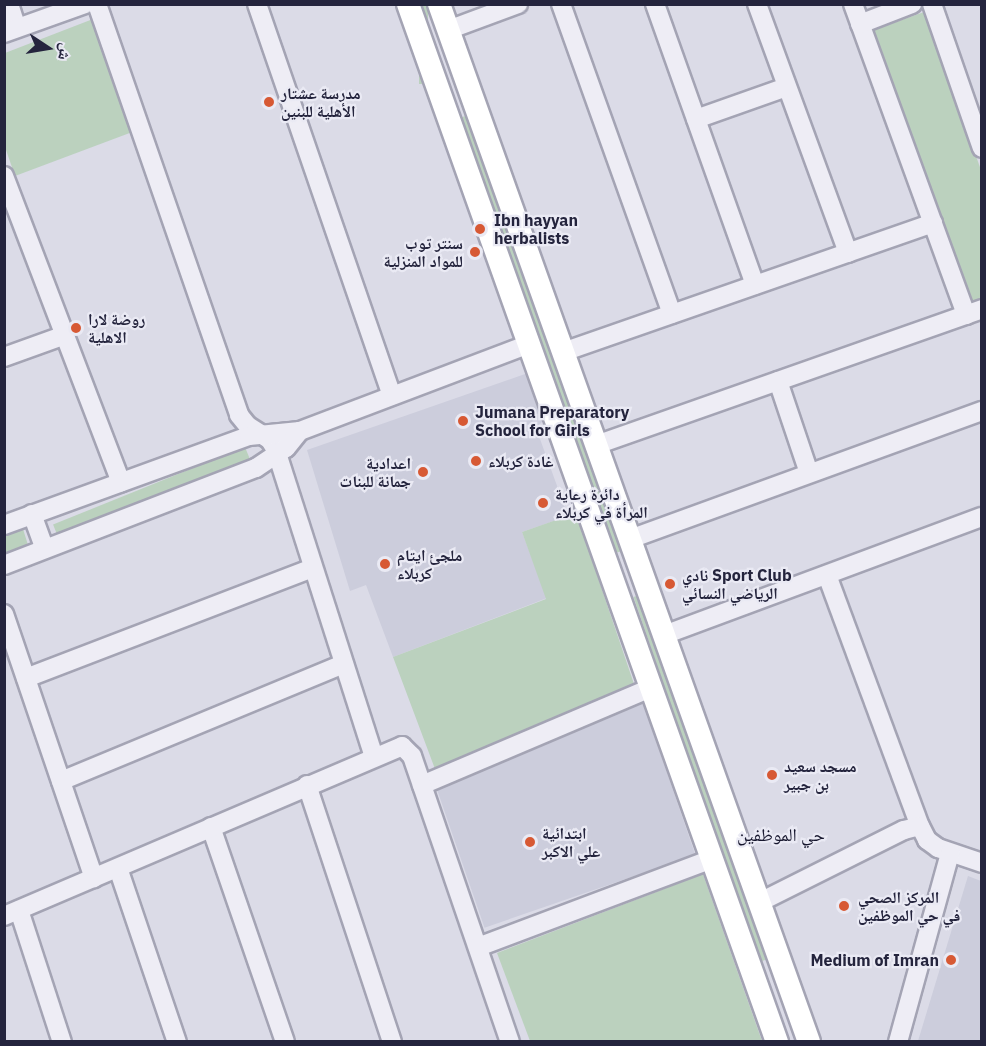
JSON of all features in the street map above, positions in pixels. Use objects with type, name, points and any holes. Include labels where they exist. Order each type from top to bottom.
[{"type":"main road","points":[[408,4],[777,1041]]},
{"type":"main road","points":[[439,4],[809,1041]]},
{"type":"main road","points":[[436,84],[449,87],[464,75]]},
{"type":"main road","points":[[448,118],[457,108],[476,108]]},
{"type":"main road","points":[[606,561],[619,563],[631,543]]},
{"type":"main road","points":[[617,592],[626,582],[646,585]]},
{"type":"main road","points":[[752,972],[772,972],[781,961]]},
{"type":"main road","points":[[763,1003],[771,992],[792,993]]},
{"type":"street","points":[[9,4],[11,30],[84,4]]},
{"type":"street","points":[[97,4],[239,415],[248,426],[270,440],[277,456],[374,757]]},
{"type":"street","points":[[257,4],[392,395]]},
{"type":"street","points":[[448,30],[518,4]]},
{"type":"street","points":[[561,4],[672,314]]},
{"type":"street","points":[[655,4],[755,285]]},
{"type":"street","points":[[757,4],[848,253]]},
{"type":"street","points":[[596,445],[974,312],[933,223],[853,4]]},
{"type":"street","points":[[860,24],[912,4]]},
{"type":"street","points":[[932,4],[981,148]]},
{"type":"street","points":[[696,119],[787,87]]},
{"type":"street","points":[[4,176],[8,194],[121,482]]},
{"type":"street","points":[[563,352],[933,223]]},
{"type":"street","points":[[4,357],[65,335]]},
{"type":"street","points":[[4,525],[261,433],[300,431],[529,344]]},
{"type":"street","points":[[778,381],[809,473]]},
{"type":"street","points":[[631,543],[809,473],[981,411]]},
{"type":"street","points":[[4,564],[256,468],[277,456],[300,431]]},
{"type":"street","points":[[32,514],[45,549]]},
{"type":"street","points":[[664,635],[981,517]]},
{"type":"street","points":[[26,678],[312,568]]},
{"type":"street","points":[[827,574],[927,840],[950,853],[981,863]]},
{"type":"street","points":[[4,614],[94,878]]},
{"type":"street","points":[[61,781],[344,664]]},
{"type":"street","points":[[422,785],[651,688]]},
{"type":"street","points":[[62,1041],[12,913],[396,747],[406,747],[422,785],[510,1041]]},
{"type":"street","points":[[307,786],[392,1041]]},
{"type":"street","points":[[760,902],[904,830],[920,826]]},
{"type":"street","points":[[211,827],[285,1041]]},
{"type":"street","points":[[898,1041],[950,853]]},
{"type":"street","points":[[478,946],[712,859]]},
{"type":"street","points":[[118,867],[177,1041]]},
{"type":"shaded area","points":[[528,373],[544,420],[536,428],[568,516],[522,532],[547,598],[393,657],[366,585],[350,591],[307,450]]},
{"type":"shaded area","points":[[642,700],[695,855],[485,928],[431,773]]},
{"type":"shaded area","points":[[968,876],[981,881],[981,1041],[918,1041]]},
{"type":"green space","points":[[419,5],[428,5],[428,84],[419,84]]},
{"type":"green space","points":[[924,12],[981,170],[981,305],[974,307],[874,30]]},
{"type":"green space","points":[[93,19],[135,131],[15,176],[5,147],[5,53]]},
{"type":"green space","points":[[468,115],[622,551],[615,553],[460,118]]},
{"type":"green space","points":[[245,447],[251,462],[59,539],[53,525]]},
{"type":"green space","points":[[576,513],[634,684],[435,769],[393,657],[546,599],[522,532]]},
{"type":"green space","points":[[23,529],[28,545],[5,554],[5,536]]},
{"type":"green space","points":[[642,594],[768,959],[759,962],[633,597]]},
{"type":"green space","points":[[703,874],[762,1041],[530,1041],[497,953]]},
{"type":"place","name":"مدرسة عشتار الأهلية للبنين","points":[[269,102]]},
{"type":"place","name":"Ibn hayyan herbalists","points":[[480,229]]},
{"type":"place","name":"سنتر توب للمواد المنزلية","points":[[475,252]]},
{"type":"place","name":"روضة لارا الاهلية","points":[[76,328]]},
{"type":"place","name":"Jumana Preparatory School for Girls","points":[[463,421]]},
{"type":"place","name":"غادة كربلاء","points":[[476,461]]},
{"type":"place","name":"اعدادية جمانة للبنات","points":[[423,472]]},
{"type":"place","name":"دائرة رعاية المرأة في كربلاء","points":[[543,503]]},
{"type":"place","name":"ملجئ ايتام كربلاء","points":[[385,564]]},
{"type":"place","name":"نادي Sport Club الرياضي النسائي","points":[[670,584]]},
{"type":"place","name":"مسجد سعيد بن جبير","points":[[772,775]]},
{"type":"place","name":"ابتدائية علي الاكبر","points":[[530,842]]},
{"type":"place","name":"المركز الصحي في حي الموظفين","points":[[844,906]]},
{"type":"place","name":"Medium of Imran","points":[[951,960]]},
{"type":"district","name":"حي الموظفين","points":[[781,835]]}]
